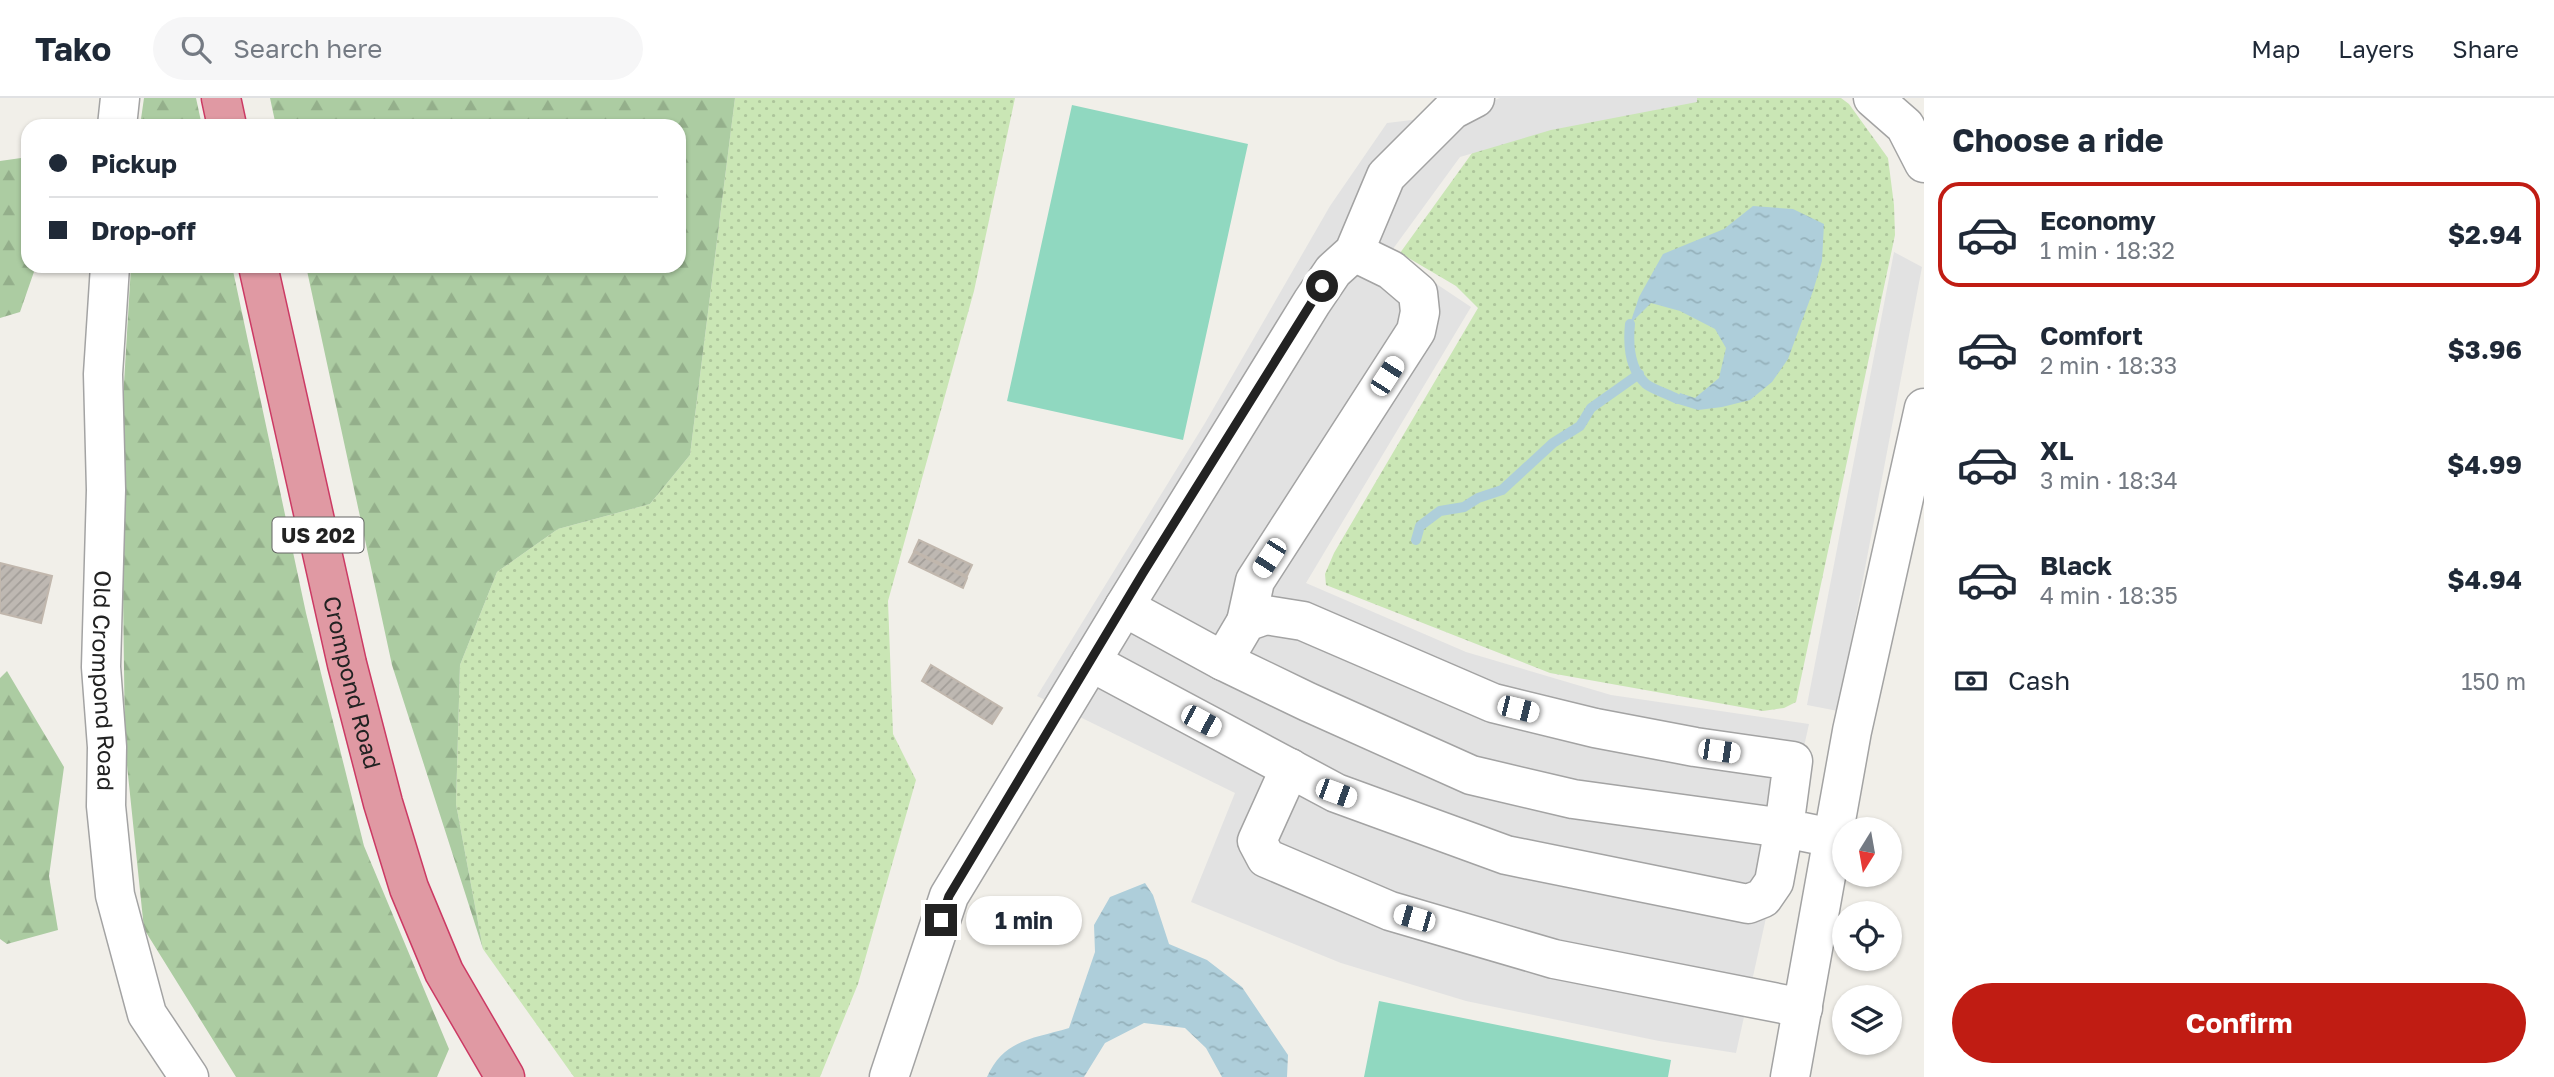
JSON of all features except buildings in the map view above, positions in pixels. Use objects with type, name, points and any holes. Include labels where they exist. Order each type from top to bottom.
[{"type":"highway","points":[[221,98],[226,119]]},
{"type":"highway","name":"Crompond Road","points":[[260,273],[347,664],[383,803],[410,888],[444,972],[505,1077]]},
{"type":"street","points":[[118,119],[120,98]]},
{"type":"street","points":[[889,1077],[949,896],[1312,302],[1333,271],[1354,252],[1386,176],[1452,110],[1475,98]]},
{"type":"street","points":[[1873,98],[1905,126],[1924,163]]},
{"type":"street","points":[[1223,661],[1246,622],[1255,581],[1416,331],[1420,312],[1418,293],[1391,270],[1354,252]]},
{"type":"street","name":"Old Crompond Road","points":[[110,273],[103,373],[106,490],[101,667],[107,747],[106,806],[114,895],[147,1014],[189,1077]]},
{"type":"street","points":[[1837,817],[1852,731],[1924,408]]},
{"type":"street","points":[[1124,607],[1223,661],[1471,775],[1573,799],[1784,828],[1832,838]]},
{"type":"street","points":[[1246,622],[1266,615],[1303,621],[1493,703],[1645,738],[1793,761],[1845,772]]},
{"type":"street","points":[[1091,662],[1336,793],[1506,855],[1748,904],[1765,895],[1774,882],[1793,761]]},
{"type":"street","points":[[1290,768],[1257,841],[1266,858],[1390,911],[1554,959],[1803,1008]]},
{"type":"street","points":[[1790,1077],[1832,843]]},
{"type":"street","points":[[1765,895],[1819,913]]},
{"type":"green space","points":[[144,98],[196,98],[200,119],[141,119]]},
{"type":"green space","points":[[270,98],[735,98],[690,455],[650,504],[558,529],[497,572],[460,665],[456,804],[483,949],[392,665],[308,273],[686,273],[686,119],[274,119]]},
{"type":"green space","points":[[735,98],[1015,98],[974,291],[888,601],[893,734],[916,780],[858,984],[820,1077],[574,1077],[483,949],[456,804],[460,665],[497,572],[558,529],[650,504],[690,455]]},
{"type":"green space","points":[[1686,98],[1841,98],[1849,104],[1888,158],[1895,235],[1796,702],[1784,708],[1763,711],[1550,673],[1326,585],[1325,574],[1334,553],[1478,308],[1456,286],[1400,253],[1475,149],[1484,140]]},
{"type":"green space","points":[[1072,105],[1248,144],[1183,440],[1007,401]]},
{"type":"green space","points":[[21,158],[21,273],[34,273],[20,312],[0,318],[0,161]]},
{"type":"green space","points":[[131,273],[233,273],[306,613],[364,846],[449,1049],[437,1077],[236,1077],[144,929],[125,746],[121,433]]},
{"type":"green space","points":[[7,671],[64,767],[49,876],[58,930],[7,944],[0,939],[0,678]]},
{"type":"green space","points":[[1379,1001],[1671,1060],[1668,1077],[1364,1077]]},
{"type":"shaded area","points":[[1500,98],[1697,98],[1697,102],[1551,130],[1460,157],[1390,253],[1471,307],[1306,583],[1466,652],[1611,695],[1809,724],[1736,1053],[1659,1041],[1466,1001],[1341,963],[1191,902],[1235,793],[1037,696],[1205,423],[1330,206],[1387,123],[1462,114]]},
{"type":"shaded area","points":[[1894,252],[1922,267],[1838,711],[1807,705]]},
{"type":"water","points":[[1753,206],[1793,209],[1824,224],[1822,261],[1788,359],[1772,382],[1750,400],[1698,410],[1675,403],[1680,393],[1695,398],[1719,378],[1726,348],[1715,329],[1680,311],[1651,303],[1630,324],[1639,297],[1663,254],[1724,229]]},
{"type":"water","points":[[1145,883],[1153,895],[1169,944],[1207,960],[1242,987],[1288,1055],[1287,1077],[1222,1077],[1206,1048],[1185,1028],[1144,1023],[1105,1043],[1084,1077],[987,1077],[1002,1055],[1021,1042],[1069,1028],[1095,952],[1094,925],[1110,897]]},
{"type":"waterway","points":[[1630,324],[1630,348],[1633,364],[1640,378],[1653,388],[1677,399]]},
{"type":"waterway","points":[[1416,540],[1420,526],[1440,511],[1464,507],[1478,498],[1502,490],[1553,443],[1580,426],[1591,408],[1639,374]]},
{"type":"route","points":[[941,920],[949,896],[1079,678],[1322,286]]}]
